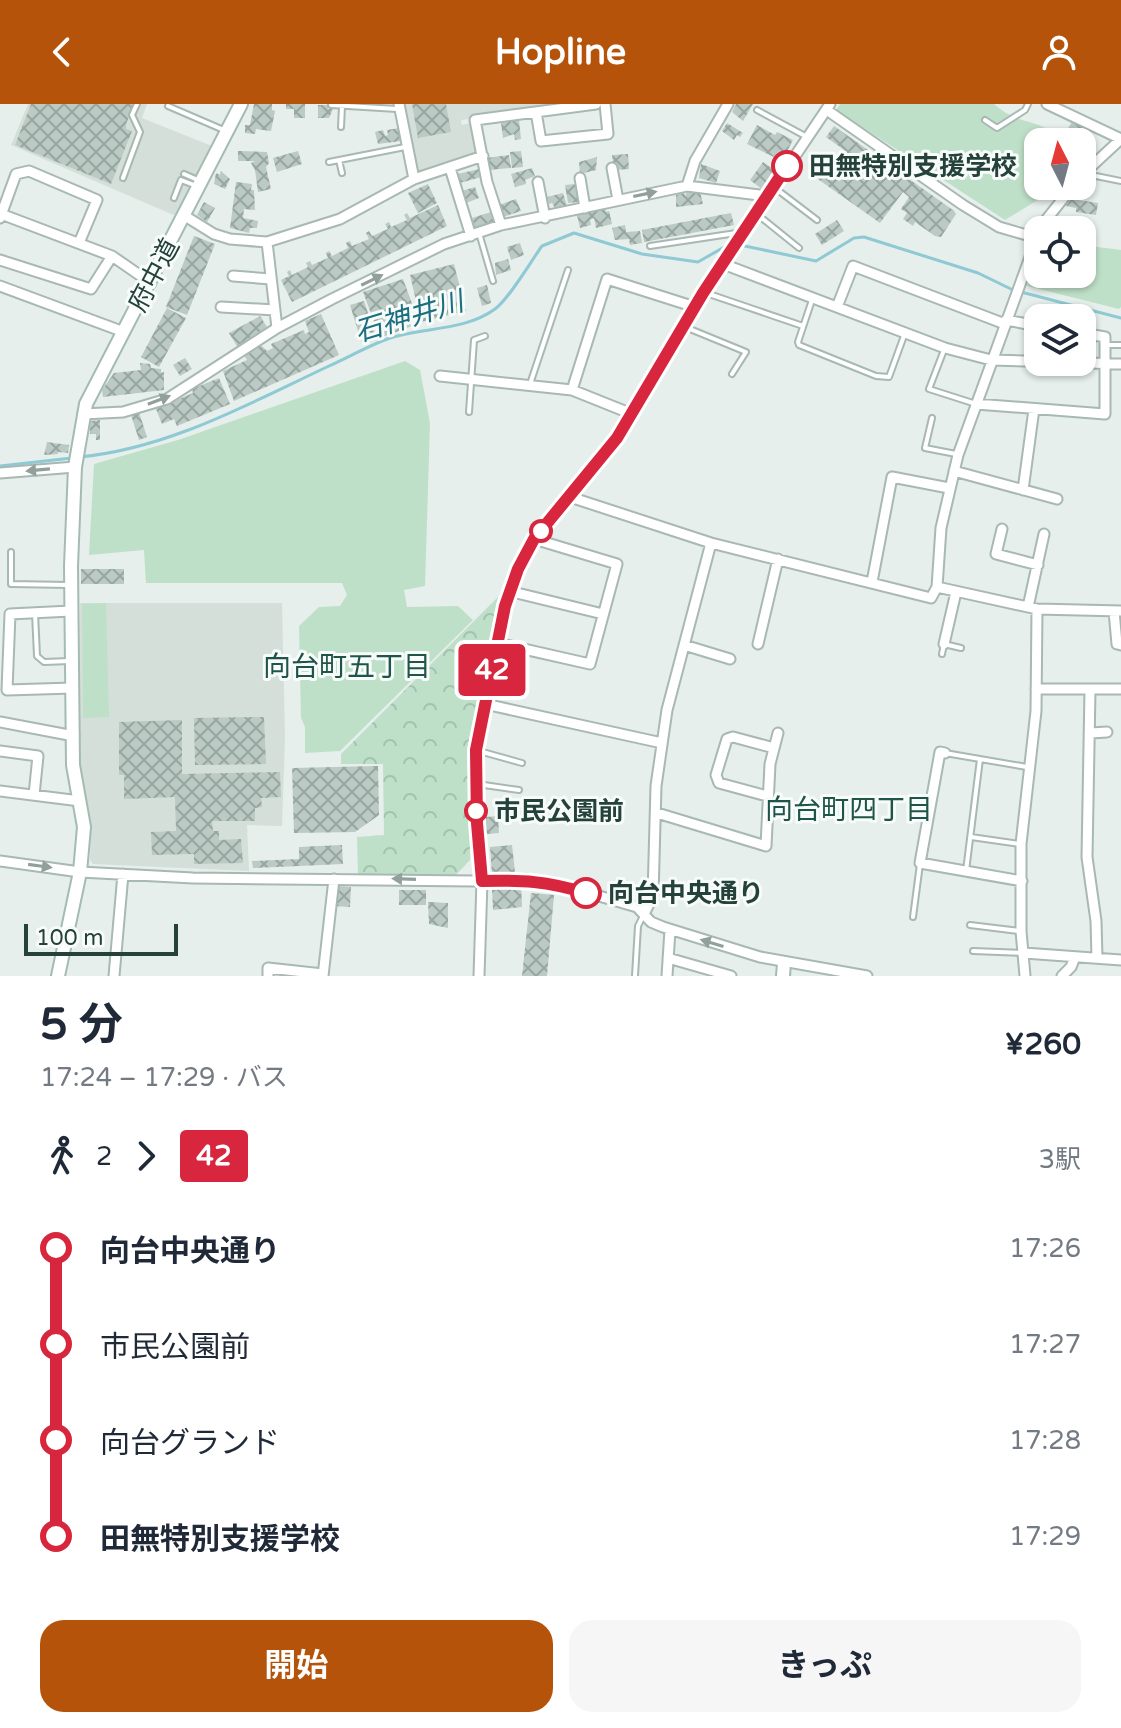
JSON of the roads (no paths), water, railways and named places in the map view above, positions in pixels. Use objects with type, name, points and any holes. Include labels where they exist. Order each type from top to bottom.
[{"type":"street","name":"府中道","points":[[58,976],[80,872],[84,827],[73,765],[71,611],[75,465],[83,414],[241,104]]},
{"type":"street","points":[[501,225],[487,182],[475,120],[596,104]]},
{"type":"street","points":[[536,112],[541,141],[608,134],[605,104]]},
{"type":"street","points":[[687,186],[695,161],[728,104]]},
{"type":"street","points":[[1047,104],[1121,139],[1096,162]]},
{"type":"street","points":[[399,106],[414,179]]},
{"type":"street","points":[[479,976],[482,881],[475,783],[476,750],[509,591],[534,539],[617,438],[703,293],[807,137],[831,108],[963,205],[999,227],[1024,231]]},
{"type":"street","points":[[185,216],[222,236],[267,242],[340,219],[414,179],[483,156]]},
{"type":"street","points":[[450,168],[475,234]]},
{"type":"street","points":[[612,168],[618,200]]},
{"type":"street","points":[[79,243],[97,200],[29,171],[16,174],[1,216],[112,256],[151,283]]},
{"type":"street","points":[[580,178],[585,208]]},
{"type":"street","points":[[538,182],[545,218]]},
{"type":"street","points":[[83,414],[123,412],[167,399],[277,328],[444,244],[501,225],[687,186],[770,192]]},
{"type":"street","points":[[1049,216],[1062,200]]},
{"type":"street","points":[[267,242],[277,328]]},
{"type":"street","points":[[0,260],[91,289],[112,256]]},
{"type":"street","points":[[723,264],[945,348],[991,360],[1121,364]]},
{"type":"street","points":[[837,307],[853,266],[1006,322],[1024,324]]},
{"type":"street","points":[[570,497],[711,543],[931,598],[937,587],[941,528],[958,455],[1024,270]]},
{"type":"street","points":[[233,276],[271,279]]},
{"type":"street","points":[[572,390],[607,279],[695,307]]},
{"type":"street","points":[[0,286],[124,332]]},
{"type":"street","points":[[221,307],[275,310]]},
{"type":"street","points":[[976,404],[1105,414],[1105,337],[1096,335]]},
{"type":"street","points":[[440,376],[572,390],[632,414]]},
{"type":"street","points":[[1023,490],[1034,409]]},
{"type":"street","points":[[0,473],[75,465]]},
{"type":"street","points":[[954,471],[1057,499]]},
{"type":"street","points":[[872,582],[892,477],[949,488]]},
{"type":"street","points":[[1002,529],[996,554],[1038,565]]},
{"type":"street","points":[[1025,976],[1021,931],[1021,844],[1036,689],[1032,608],[1044,534]]},
{"type":"street","points":[[497,643],[590,664],[617,564],[534,539]]},
{"type":"street","points":[[644,914],[653,896],[656,786],[667,710],[711,543]]},
{"type":"street","points":[[758,644],[778,559]]},
{"type":"street","points":[[937,587],[1032,608],[1118,611],[1117,644],[1121,645]]},
{"type":"street","points":[[509,591],[603,614]]},
{"type":"street","points":[[943,649],[956,592]]},
{"type":"street","points":[[71,611],[10,614],[7,690],[73,688]]},
{"type":"street","points":[[684,645],[730,659]]},
{"type":"street","points":[[1036,689],[1121,689]]},
{"type":"street","points":[[1090,690],[1087,857],[1096,921],[1097,958]]},
{"type":"street","points":[[485,704],[662,743]]},
{"type":"street","points":[[0,722],[74,736]]},
{"type":"street","points":[[1091,733],[1107,732]]},
{"type":"street","points":[[657,813],[766,846],[770,764],[778,733]]},
{"type":"street","points":[[767,796],[719,783],[716,775],[727,739],[733,737],[774,748]]},
{"type":"street","points":[[0,751],[38,756],[34,795]]},
{"type":"street","points":[[945,753],[940,752],[920,863],[1022,881]]},
{"type":"street","points":[[0,791],[80,801]]},
{"type":"street","points":[[0,861],[80,872],[207,879],[526,879],[554,883],[637,907],[651,922],[784,969],[867,976]]},
{"type":"street","points":[[114,976],[123,874]]},
{"type":"street","points":[[268,976],[268,968],[323,975],[334,879]]},
{"type":"street","points":[[667,976],[670,930]]},
{"type":"street","points":[[1024,953],[1121,960]]},
{"type":"street","points":[[1062,976],[1075,957]]},
{"type":"street","points":[[668,958],[731,976]]},
{"type":"lane","points":[[123,178],[140,136],[132,115],[137,104]]},
{"type":"lane","points":[[985,120],[997,128],[1028,104]]},
{"type":"lane","points":[[165,114],[168,105],[228,132]]},
{"type":"lane","points":[[331,105],[399,106]]},
{"type":"lane","points":[[341,127],[342,106]]},
{"type":"lane","points":[[757,110],[807,137]]},
{"type":"lane","points":[[329,162],[407,146]]},
{"type":"lane","points":[[339,160],[342,173]]},
{"type":"lane","points":[[174,198],[185,172],[202,185]]},
{"type":"lane","points":[[1096,176],[1121,181]]},
{"type":"lane","points":[[181,180],[202,185]]},
{"type":"lane","points":[[770,192],[817,220]]},
{"type":"lane","points":[[756,213],[799,248]]},
{"type":"lane","points":[[475,234],[493,281]]},
{"type":"lane","points":[[650,246],[741,235]]},
{"type":"lane","points":[[530,384],[568,270]]},
{"type":"lane","points":[[703,293],[803,326]]},
{"type":"lane","points":[[813,297],[799,345],[886,378],[905,333]]},
{"type":"lane","points":[[683,326],[746,352],[732,374]]},
{"type":"lane","points":[[469,412],[474,340],[485,336]]},
{"type":"lane","points":[[1105,345],[1121,345]]},
{"type":"lane","points":[[945,348],[929,389],[976,404]]},
{"type":"lane","points":[[932,418],[925,448],[958,455]]},
{"type":"lane","points":[[11,552],[11,584],[71,585]]},
{"type":"lane","points":[[35,613],[37,656],[44,662],[73,661]]},
{"type":"lane","points":[[943,649],[961,648]]},
{"type":"lane","points":[[476,750],[522,763]]},
{"type":"lane","points":[[945,753],[1029,767]]},
{"type":"lane","points":[[966,871],[980,759]]},
{"type":"lane","points":[[475,783],[519,790]]},
{"type":"lane","points":[[971,837],[1021,844]]},
{"type":"lane","points":[[913,917],[920,863]]},
{"type":"lane","points":[[635,976],[638,926],[644,914]]},
{"type":"lane","points":[[970,925],[1021,931]]},
{"type":"lane","points":[[973,951],[1024,953]]},
{"type":"waterway","name":"石神井川","points":[[79,457],[144,445],[176,434],[239,409],[382,341],[403,334],[458,325],[483,316],[507,297],[542,246],[574,233],[642,254],[698,262],[726,246],[732,246]]},
{"type":"waterway","name":"石神井川","points":[[740,245],[816,261],[854,238],[864,237],[978,273],[1013,290]]},
{"type":"waterway","name":"石神井川","points":[[1021,292],[1121,318]]},
{"type":"waterway","name":"石神井川","points":[[0,466],[72,458]]},
{"type":"place","name":"田無特別支援学校","points":[[787,166]]},
{"type":"place","name":"市民公園前","points":[[476,811]]},
{"type":"place","name":"向台中央通り","points":[[586,893]]},
{"type":"district","name":"向台町五丁目","points":[[347,667]]},
{"type":"district","name":"向台町四丁目","points":[[849,810]]}]
